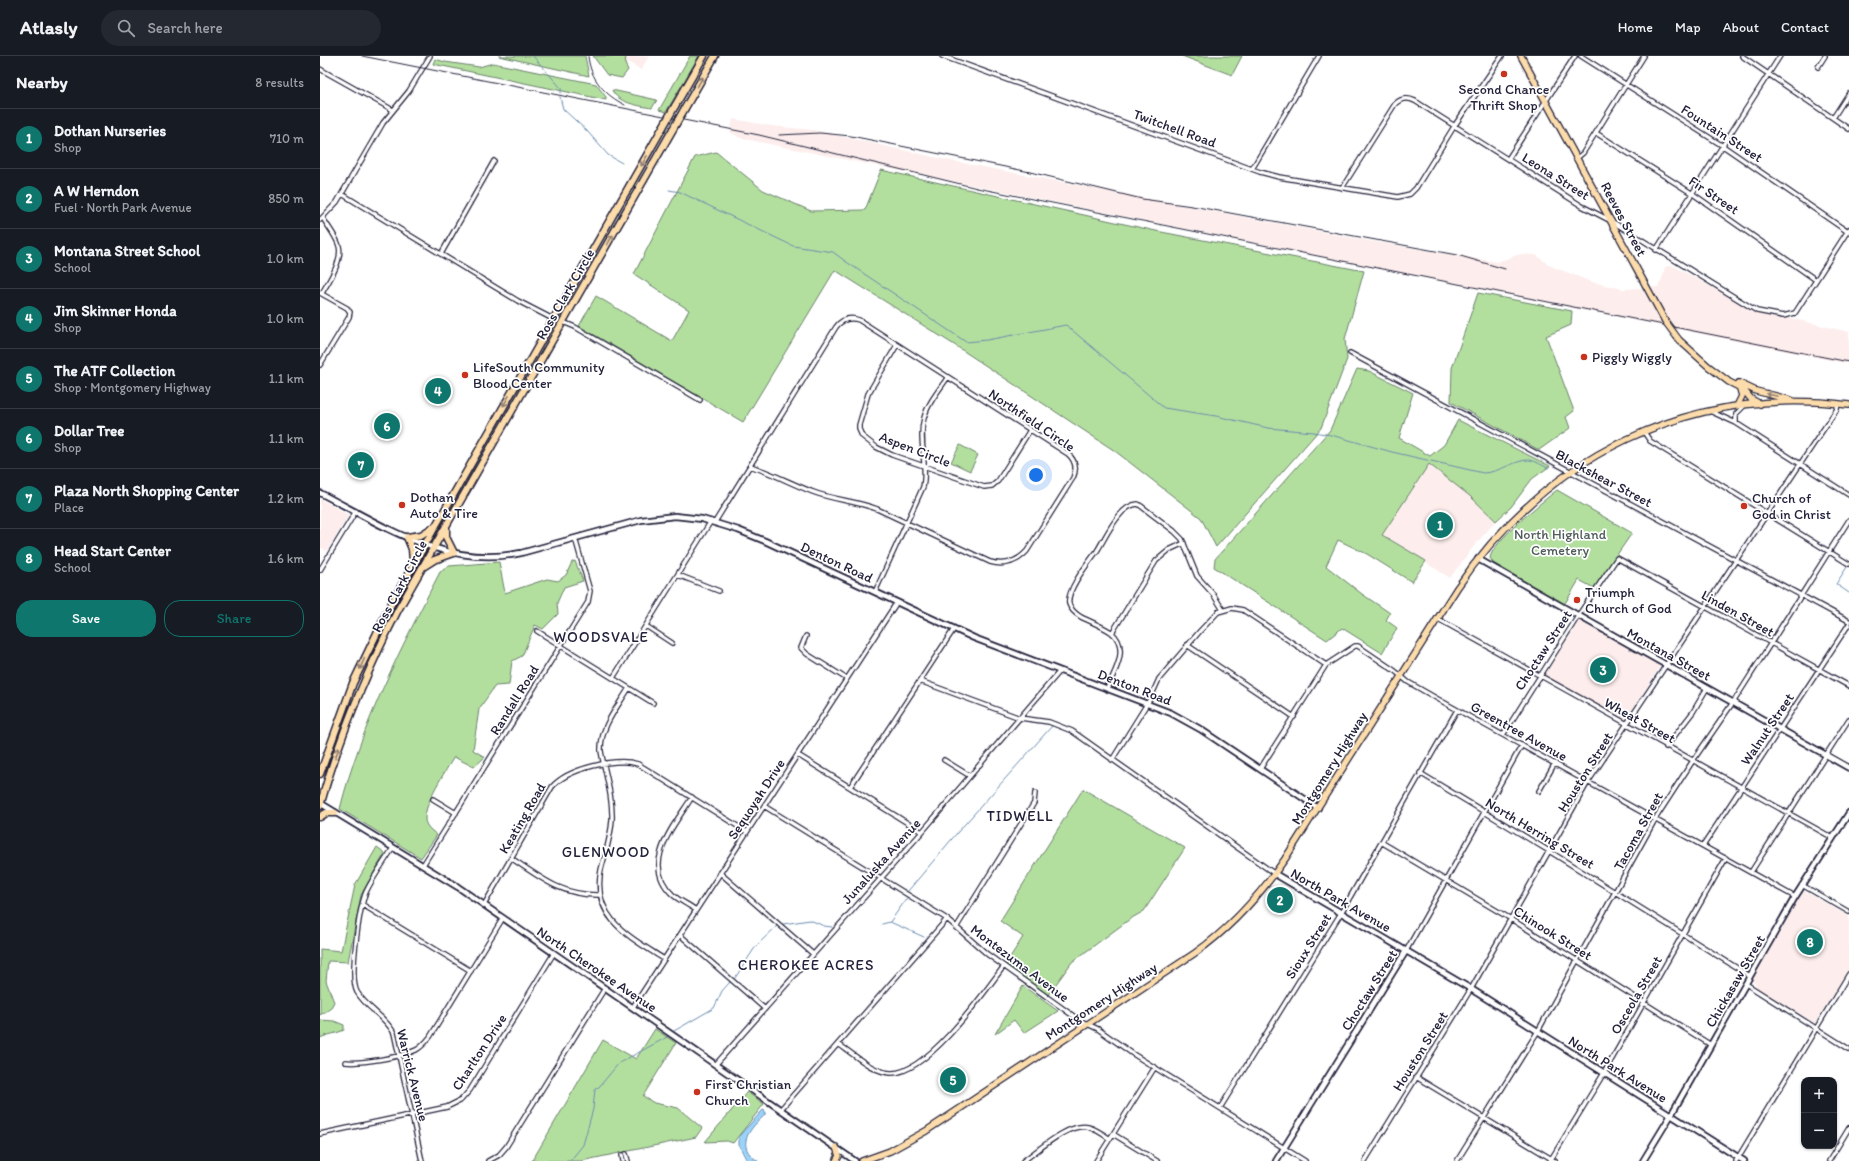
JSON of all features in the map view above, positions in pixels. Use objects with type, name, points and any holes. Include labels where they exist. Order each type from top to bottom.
[{"type":"highway","name":"Ross Clark Circle","points":[[320,774],[353,683],[400,587],[704,56]]},
{"type":"highway","name":"Ross Clark Circle","points":[[320,805],[362,686],[405,596],[715,56]]},
{"type":"highway","points":[[553,319],[563,322]]},
{"type":"highway","points":[[522,374],[530,379]]},
{"type":"highway","points":[[483,442],[489,450]]},
{"type":"highway","points":[[421,570],[434,560],[454,553],[446,537],[446,525]]},
{"type":"highway","points":[[413,564],[412,549],[407,538],[420,535],[435,526]]},
{"type":"highway","points":[[400,587],[405,596]]},
{"type":"highway","points":[[380,626],[388,630]]},
{"type":"highway","points":[[353,683],[362,686]]},
{"type":"highway","points":[[320,817],[326,813],[335,813]]},
{"type":"main road","name":"Reeves Street","points":[[1522,56],[1666,321],[1679,340],[1704,363],[1726,378],[1747,388],[1796,402]]},
{"type":"main road","name":"Reeves Street","points":[[1726,378],[1729,382],[1739,387],[1749,404]]},
{"type":"main road","points":[[1737,406],[1742,396],[1739,387]]},
{"type":"main road","points":[[1747,388],[1753,394],[1749,404]]},
{"type":"main road","name":"Montgomery Highway","points":[[862,1161],[890,1151],[913,1139],[1088,1024],[1218,936],[1253,901],[1275,874],[1478,559],[1519,514],[1570,472],[1611,447],[1644,432],[1685,417],[1749,404],[1796,402]]},
{"type":"main road","points":[[1796,402],[1849,405]]},
{"type":"main road","points":[[836,1147],[839,1156],[836,1161]]},
{"type":"street","points":[[320,365],[349,317],[350,312],[347,308],[321,293],[335,268],[340,253],[335,237],[321,219],[342,194],[378,130],[412,87],[430,56]]},
{"type":"street","name":"Twitchell Road","points":[[942,56],[1252,169],[1279,177],[1393,197],[1407,196],[1416,188],[1455,125]]},
{"type":"street","points":[[1252,169],[1319,56]]},
{"type":"street","points":[[1455,125],[1502,56]]},
{"type":"street","points":[[1508,159],[1575,56]]},
{"type":"street","name":"Fountain Street","points":[[1581,56],[1723,146],[1848,231]]},
{"type":"street","points":[[1577,158],[1581,155],[1596,133],[1644,56]]},
{"type":"street","points":[[1742,56],[1849,129]]},
{"type":"street","points":[[1656,250],[1780,56]]},
{"type":"street","points":[[1818,67],[1825,56]]},
{"type":"street","points":[[320,69],[393,110]]},
{"type":"street","points":[[1833,118],[1849,93]]},
{"type":"street","name":"Leona Street","points":[[1342,188],[1395,104],[1401,100],[1413,100],[1582,206],[1613,222],[1656,250],[1757,311],[1783,316],[1795,313],[1816,280]]},
{"type":"street","name":"Fir Street","points":[[1596,133],[1693,194],[1816,280]]},
{"type":"street","points":[[441,254],[494,161]]},
{"type":"street","points":[[342,194],[518,301],[553,319]]},
{"type":"street","points":[[1816,280],[1848,231]]},
{"type":"street","name":"Northfield Circle","points":[[613,678],[678,575],[750,466],[840,322],[849,318],[856,319],[898,345],[1070,456],[1074,463],[1075,471],[1073,478],[1029,548],[1020,557],[1005,563],[990,562],[862,503],[813,492],[781,477],[750,466]]},
{"type":"street","points":[[563,322],[575,327],[700,400]]},
{"type":"street","name":"Aspen Circle","points":[[898,345],[871,389],[859,429],[865,439],[876,447],[892,455],[924,465],[980,486],[992,486],[998,481],[1030,430]]},
{"type":"street","name":"Blackshear Street","points":[[1350,353],[1849,621]]},
{"type":"street","points":[[875,592],[908,523],[923,487],[924,419],[933,400],[948,377]]},
{"type":"street","points":[[1736,423],[1736,414],[1749,404]]},
{"type":"street","name":"Houston Street","points":[[1365,1161],[1471,989],[1588,782],[1628,725],[1666,664],[1836,410],[1838,404]]},
{"type":"street","points":[[1710,411],[1736,423],[1849,495]]},
{"type":"street","points":[[1644,432],[1650,441],[1768,512],[1849,564]]},
{"type":"street","name":"Denton Road","points":[[320,493],[407,538],[424,545],[454,553],[482,557],[503,556],[530,551],[632,522],[659,517],[685,516],[713,522],[765,541],[986,643],[1148,703],[1193,724],[1318,808]]},
{"type":"street","points":[[1107,688],[1120,656],[1119,646],[1112,633],[1075,613],[1069,602],[1070,594],[1085,566],[1098,549],[1113,523],[1127,508],[1138,504],[1174,531],[1184,543],[1196,576],[1213,594],[1223,610]]},
{"type":"street","points":[[320,570],[356,511]]},
{"type":"street","name":"Tacoma Street","points":[[1457,1161],[1538,1031],[1656,819],[1692,761],[1771,643],[1849,520]]},
{"type":"street","name":"Randall Road","points":[[423,866],[590,598],[590,591],[575,538]]},
{"type":"street","points":[[1112,633],[1156,561],[1169,550],[1184,543]]},
{"type":"street","name":"Linden Street","points":[[1617,558],[1849,686]]},
{"type":"street","name":"Choctaw Street","points":[[1503,735],[1617,558]]},
{"type":"street","name":"Montana Street","points":[[1478,559],[1849,768]]},
{"type":"street","points":[[678,575],[719,591]]},
{"type":"street","name":"Sequoyah Drive","points":[[633,1007],[897,602]]},
{"type":"street","points":[[1112,760],[1148,703],[1159,679],[1187,645],[1215,615],[1223,610],[1232,608],[1243,610],[1326,665],[1260,769]]},
{"type":"street","name":"Wheat Street","points":[[1438,619],[1666,747],[1833,838]]},
{"type":"street","name":"Walnut Street","points":[[1704,846],[1849,624]]},
{"type":"street","points":[[646,626],[672,643]]},
{"type":"street","points":[[850,787],[954,629]]},
{"type":"street","points":[[537,631],[653,703]]},
{"type":"street","points":[[806,636],[801,648],[807,654],[847,679]]},
{"type":"street","points":[[1187,645],[1294,717]]},
{"type":"street","name":"Greentree Avenue","points":[[1326,665],[1357,646],[1402,676],[1408,682],[1795,897]]},
{"type":"street","name":"Junaluska Avenue","points":[[716,1064],[922,832],[1060,671]]},
{"type":"street","name":"North Park Avenue","points":[[920,681],[1020,718],[1050,722],[1063,726],[1275,874],[1471,989],[1671,1115],[1737,1159],[1744,1161]]},
{"type":"street","points":[[629,688],[603,732],[601,746],[610,797],[612,820],[600,879],[600,895],[609,916],[616,926],[664,960]]},
{"type":"street","points":[[1666,747],[1694,712],[1707,688]]},
{"type":"street","name":"Sioux Street","points":[[1220,1108],[1341,913],[1457,710]]},
{"type":"street","points":[[1750,872],[1849,719]]},
{"type":"street","name":"Choctaw Street","points":[[1276,1161],[1406,951],[1522,745]]},
{"type":"street","points":[[798,755],[922,832]]},
{"type":"street","points":[[944,760],[970,776]]},
{"type":"street","name":"Keating Road","points":[[484,905],[555,784],[569,773],[604,765],[626,762],[638,764],[747,832]]},
{"type":"street","points":[[1539,791],[1555,763]]},
{"type":"street","name":"North Herring Street","points":[[1420,774],[1616,892],[1750,976]]},
{"type":"street","points":[[956,928],[1034,803],[1035,793]]},
{"type":"street","points":[[692,797],[662,844],[659,864],[662,878],[668,889],[696,910]]},
{"type":"street","points":[[433,799],[456,813]]},
{"type":"street","name":"North Cherokee Avenue","points":[[320,805],[423,866],[484,905],[856,1161]]},
{"type":"street","name":"Montezuma Avenue","points":[[764,806],[947,920],[987,954],[1088,1024],[1305,1161]]},
{"type":"street","name":"Chickasaw Street","points":[[1643,1161],[1671,1115],[1802,885],[1849,814]]},
{"type":"street","name":"Chinook Street","points":[[1381,842],[1511,919],[1711,1045]]},
{"type":"street","name":"Warrick Avenue","points":[[393,848],[366,892],[354,967],[354,981],[360,996],[391,1027],[400,1055],[422,1161]]},
{"type":"street","points":[[511,858],[560,889],[577,894],[600,895]]},
{"type":"street","name":"Osceola Street","points":[[1552,1160],[1604,1073],[1726,858]]},
{"type":"street","points":[[720,873],[813,954]]},
{"type":"street","points":[[1802,885],[1849,912]]},
{"type":"street","points":[[363,905],[471,971]]},
{"type":"street","points":[[345,1062],[357,1063],[400,1055],[416,1050],[427,1041],[503,918]]},
{"type":"street","points":[[781,1109],[947,920]]},
{"type":"street","points":[[680,934],[765,1009]]},
{"type":"street","name":"Charlton Drive","points":[[320,1134],[451,1106],[461,1100],[467,1094],[554,953]]},
{"type":"street","points":[[838,1044],[880,1070],[892,1073],[904,1070],[929,1054],[944,1041],[976,1004],[1004,966]]},
{"type":"street","points":[[1737,1159],[1848,977]]},
{"type":"street","points":[[1746,984],[1849,1049]]},
{"type":"street","points":[[488,1161],[498,1155],[506,1147],[605,988]]},
{"type":"street","points":[[1096,1161],[1155,1067]]},
{"type":"street","points":[[1416,1077],[1552,1160]]},
{"type":"street","points":[[1023,1161],[1067,1131],[1077,1127],[1089,1127],[1095,1129],[1110,1139]]},
{"type":"street","points":[[1829,1161],[1849,1128]]},
{"type":"street","points":[[1113,1134],[1157,1161]]},
{"type":"street","points":[[623,1161],[624,1154],[628,1161]]},
{"type":"shaded area","points":[[618,56],[649,56],[641,70]]},
{"type":"shaded area","points":[[733,119],[772,126],[814,130],[947,160],[1365,240],[1497,262],[1520,254],[1536,255],[1551,266],[1592,282],[1623,289],[1658,287],[1665,267],[1672,265],[1760,314],[1790,318],[1849,332],[1849,364],[740,138],[730,132]]},
{"type":"shaded area","points":[[1429,464],[1471,497],[1496,521],[1474,546],[1450,578],[1382,535]]},
{"type":"shaded area","points":[[320,499],[349,515],[327,551],[320,547]]},
{"type":"shaded area","points":[[1579,620],[1661,665],[1625,721],[1544,676]]},
{"type":"shaded area","points":[[1802,890],[1849,916],[1849,969],[1815,1023],[1759,990],[1752,980],[1752,977]]},
{"type":"green space","points":[[499,56],[585,56],[589,76]]},
{"type":"green space","points":[[593,56],[626,56],[625,64],[628,70],[622,78],[607,75]]},
{"type":"green space","points":[[690,56],[699,56],[666,112],[659,110]]},
{"type":"green space","points":[[1182,56],[1242,56],[1232,75]]},
{"type":"green space","points":[[435,59],[479,67],[493,63],[596,84],[606,97],[606,100],[433,64]]},
{"type":"green space","points":[[612,90],[657,100],[652,108],[635,105],[619,98]]},
{"type":"green space","points":[[716,152],[763,190],[811,211],[865,210],[881,170],[1156,231],[1364,271],[1345,339],[1347,359],[1321,428],[1216,547],[1201,518],[1115,451],[956,346],[835,270],[743,422],[579,326],[596,296],[672,341],[689,310],[634,274],[695,157]]},
{"type":"green space","points":[[1478,293],[1572,311],[1571,325],[1546,336],[1574,411],[1566,417],[1570,428],[1539,450],[1451,402],[1452,368]]},
{"type":"green space","points":[[1357,369],[1369,371],[1413,393],[1399,438],[1430,456],[1444,445],[1458,420],[1550,466],[1532,479],[1511,507],[1496,521],[1471,497],[1429,464],[1382,535],[1426,561],[1412,582],[1367,554],[1338,540],[1326,566],[1362,594],[1390,613],[1386,620],[1397,628],[1382,653],[1342,628],[1327,640],[1214,567],[1215,559],[1330,430]]},
{"type":"green space","points":[[960,445],[978,455],[970,471],[951,462]]},
{"type":"green space","name":"North Highland Cemetery","points":[[1557,490],[1632,533],[1594,588],[1579,580],[1564,605],[1493,563],[1490,558],[1499,542],[1508,532]]},
{"type":"green space","points":[[575,561],[583,581],[564,587],[557,603],[558,614],[543,629],[535,625],[522,656],[512,661],[509,685],[495,686],[479,709],[473,750],[485,757],[474,767],[454,757],[436,787],[428,804],[425,822],[427,826],[437,835],[421,858],[340,809],[359,747],[383,688],[440,572],[449,566],[499,562],[505,593],[547,579],[558,581],[566,575],[572,562]]},
{"type":"green space","points":[[1083,789],[1185,848],[1144,911],[1130,919],[1072,962],[1048,995],[1005,965],[1023,937],[1000,921]]},
{"type":"green space","points":[[377,847],[385,853],[361,895],[348,962],[328,961],[326,981],[334,1002],[330,1009],[320,1015],[320,949],[341,951],[355,885]]},
{"type":"green space","points":[[1023,986],[1058,1011],[1024,1033],[1014,1020],[995,1034]]},
{"type":"green space","points":[[320,1020],[334,1021],[344,1025],[344,1030],[320,1038]]},
{"type":"green space","points":[[655,1029],[676,1043],[643,1096],[654,1103],[678,1108],[702,1128],[696,1137],[581,1161],[532,1161],[603,1040],[636,1059]]},
{"type":"green space","points":[[747,1092],[764,1104],[733,1143],[727,1141],[705,1142]]},
{"type":"water","points":[[763,1110],[765,1111],[765,1115],[750,1131],[746,1143],[747,1149],[751,1155],[758,1161],[747,1161],[739,1145],[739,1136]]},
{"type":"waterway","points":[[533,56],[561,88],[561,93]]},
{"type":"waterway","points":[[560,97],[563,109],[587,131],[608,155],[622,163]]},
{"type":"waterway","points":[[669,190],[680,192],[793,246],[833,252],[966,342],[987,340],[1066,325],[1164,408],[1216,416],[1268,428],[1331,435],[1392,452],[1483,473],[1495,471],[1525,460],[1537,462],[1548,468]]},
{"type":"waterway","points":[[1847,567],[1836,584],[1849,593]]},
{"type":"waterway","points":[[908,891],[957,833],[1052,726]]},
{"type":"waterway","points":[[882,924],[890,922],[907,898]]},
{"type":"waterway","points":[[783,924],[810,920],[824,926],[832,927]]},
{"type":"waterway","points":[[890,922],[924,937]]},
{"type":"waterway","points":[[735,978],[756,946],[777,926]]},
{"type":"waterway","points":[[674,1031],[714,1008],[722,991],[730,982]]},
{"type":"waterway","points":[[570,1161],[583,1145],[593,1109],[595,1089],[599,1087],[619,1063],[669,1036]]},
{"type":"railway","points":[[362,56],[759,135],[977,188],[1849,362]]},
{"type":"railway","points":[[588,56],[589,64],[595,79],[605,91],[625,105]]},
{"type":"railway","points":[[779,135],[820,133],[851,136],[1030,172],[1142,199],[1192,206],[1457,255],[1505,269]]},
{"type":"place","name":"Second Chance Thrift Shop","points":[[1504,74]]},
{"type":"place","name":"Piggly Wiggly","points":[[1584,357]]},
{"type":"place","name":"LifeSouth Community Blood Center","points":[[465,375]]},
{"type":"place","name":"Jim Skinner Honda","points":[[438,391]]},
{"type":"place","name":"Dollar Tree","points":[[387,426]]},
{"type":"place","name":"Plaza North Shopping Center","points":[[361,465]]},
{"type":"place","name":"Dothan Auto & Tire","points":[[402,505]]},
{"type":"place","name":"Church of God in Christ","points":[[1744,506]]},
{"type":"place","name":"Dothan Nurseries","points":[[1440,525]]},
{"type":"place","name":"Triumph Church of God","points":[[1577,600]]},
{"type":"place","name":"Montana Street School","points":[[1603,670]]},
{"type":"place","name":"A W Herndon","points":[[1280,900]]},
{"type":"place","name":"Head Start Center","points":[[1810,942]]},
{"type":"place","name":"The ATF Collection","points":[[953,1080]]},
{"type":"place","name":"First Christian Church","points":[[697,1092]]},
{"type":"district","name":"WOODSVALE","points":[[601,637]]},
{"type":"district","name":"TIDWELL","points":[[1020,816]]},
{"type":"district","name":"GLENWOOD","points":[[606,852]]},
{"type":"district","name":"CHEROKEE ACRES","points":[[806,965]]}]
